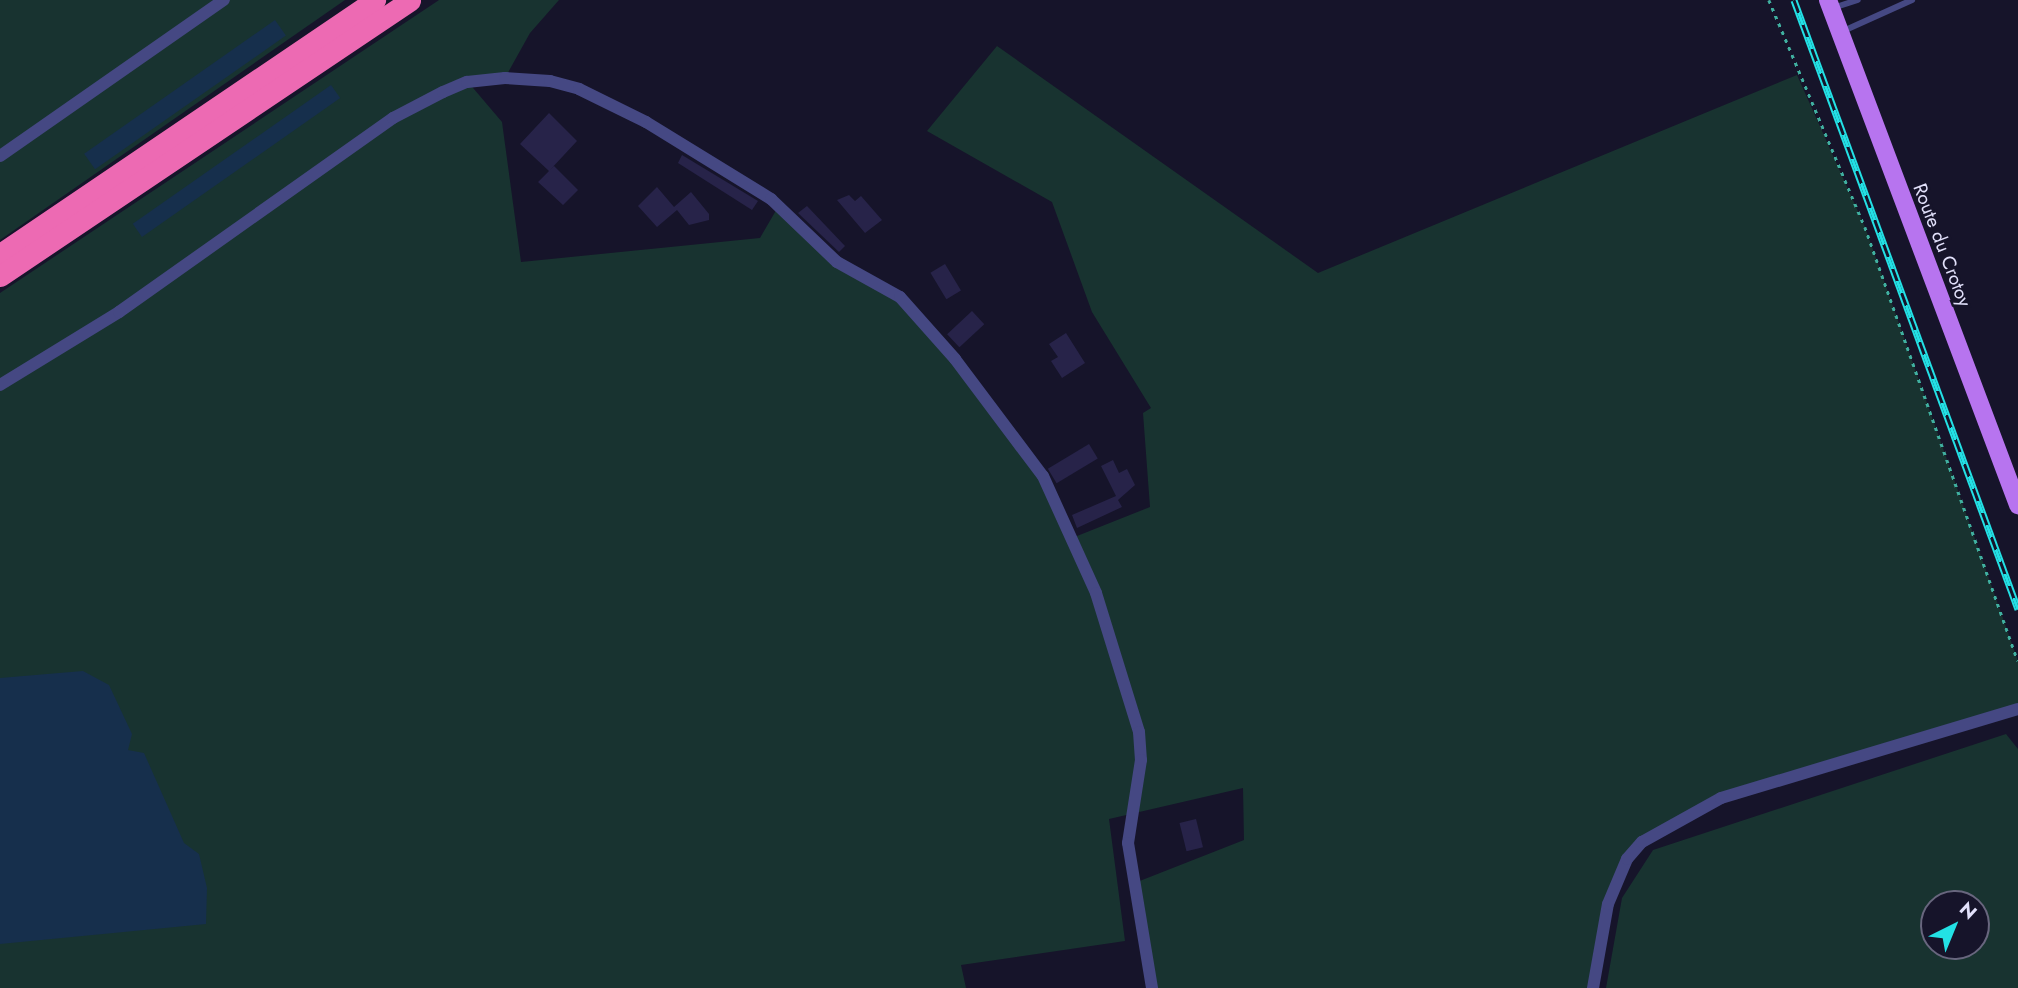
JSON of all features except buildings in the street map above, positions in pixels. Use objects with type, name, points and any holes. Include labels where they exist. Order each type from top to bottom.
[{"type":"highway","points":[[2,267],[375,0]]},
{"type":"highway","points":[[2,267],[410,0]]},
{"type":"main road","name":"Route du Crotoy","points":[[1829,4],[2018,505]]},
{"type":"street","points":[[0,156],[224,0]]},
{"type":"street","points":[[0,385],[119,312],[393,118],[467,82],[505,78],[551,81],[579,89],[646,122],[746,182],[771,200],[837,262],[900,297],[955,359],[1043,475],[1096,593],[1139,732],[1141,760],[1128,843],[1152,988]]},
{"type":"street","points":[[1593,988],[1608,904],[1627,859],[1642,842],[1721,798],[2018,709]]},
{"type":"lane","points":[[1829,4],[1858,0]]},
{"type":"lane","points":[[1840,33],[1912,0]]},
{"type":"path","points":[[1769,0],[1865,227],[2018,661]]},
{"type":"green space","points":[[0,0],[345,0],[0,240]]},
{"type":"green space","points":[[439,0],[559,0],[530,33],[505,78],[468,82],[502,122],[521,262],[760,238],[778,207],[821,250],[887,287],[1024,449],[1072,538],[1150,507],[1143,413],[1151,408],[1092,312],[1052,202],[927,131],[997,46],[1318,273],[1797,75],[1865,227],[2018,661],[2018,709],[1750,790],[1642,842],[1608,904],[1593,988],[1152,988],[1132,884],[1244,840],[1243,788],[1109,819],[1125,941],[961,965],[966,988],[0,988],[0,293]]},
{"type":"green space","points":[[2006,734],[2018,749],[2018,988],[1606,988],[1622,898],[1653,850]]},
{"type":"water","points":[[275,20],[286,36],[95,169],[84,154]]},
{"type":"water","points":[[331,85],[340,98],[142,237],[133,224]]},
{"type":"water","points":[[83,671],[109,685],[132,734],[128,750],[144,753],[184,843],[199,854],[207,888],[206,924],[0,944],[0,678]]},
{"type":"railway","points":[[1794,0],[2018,609]]}]
